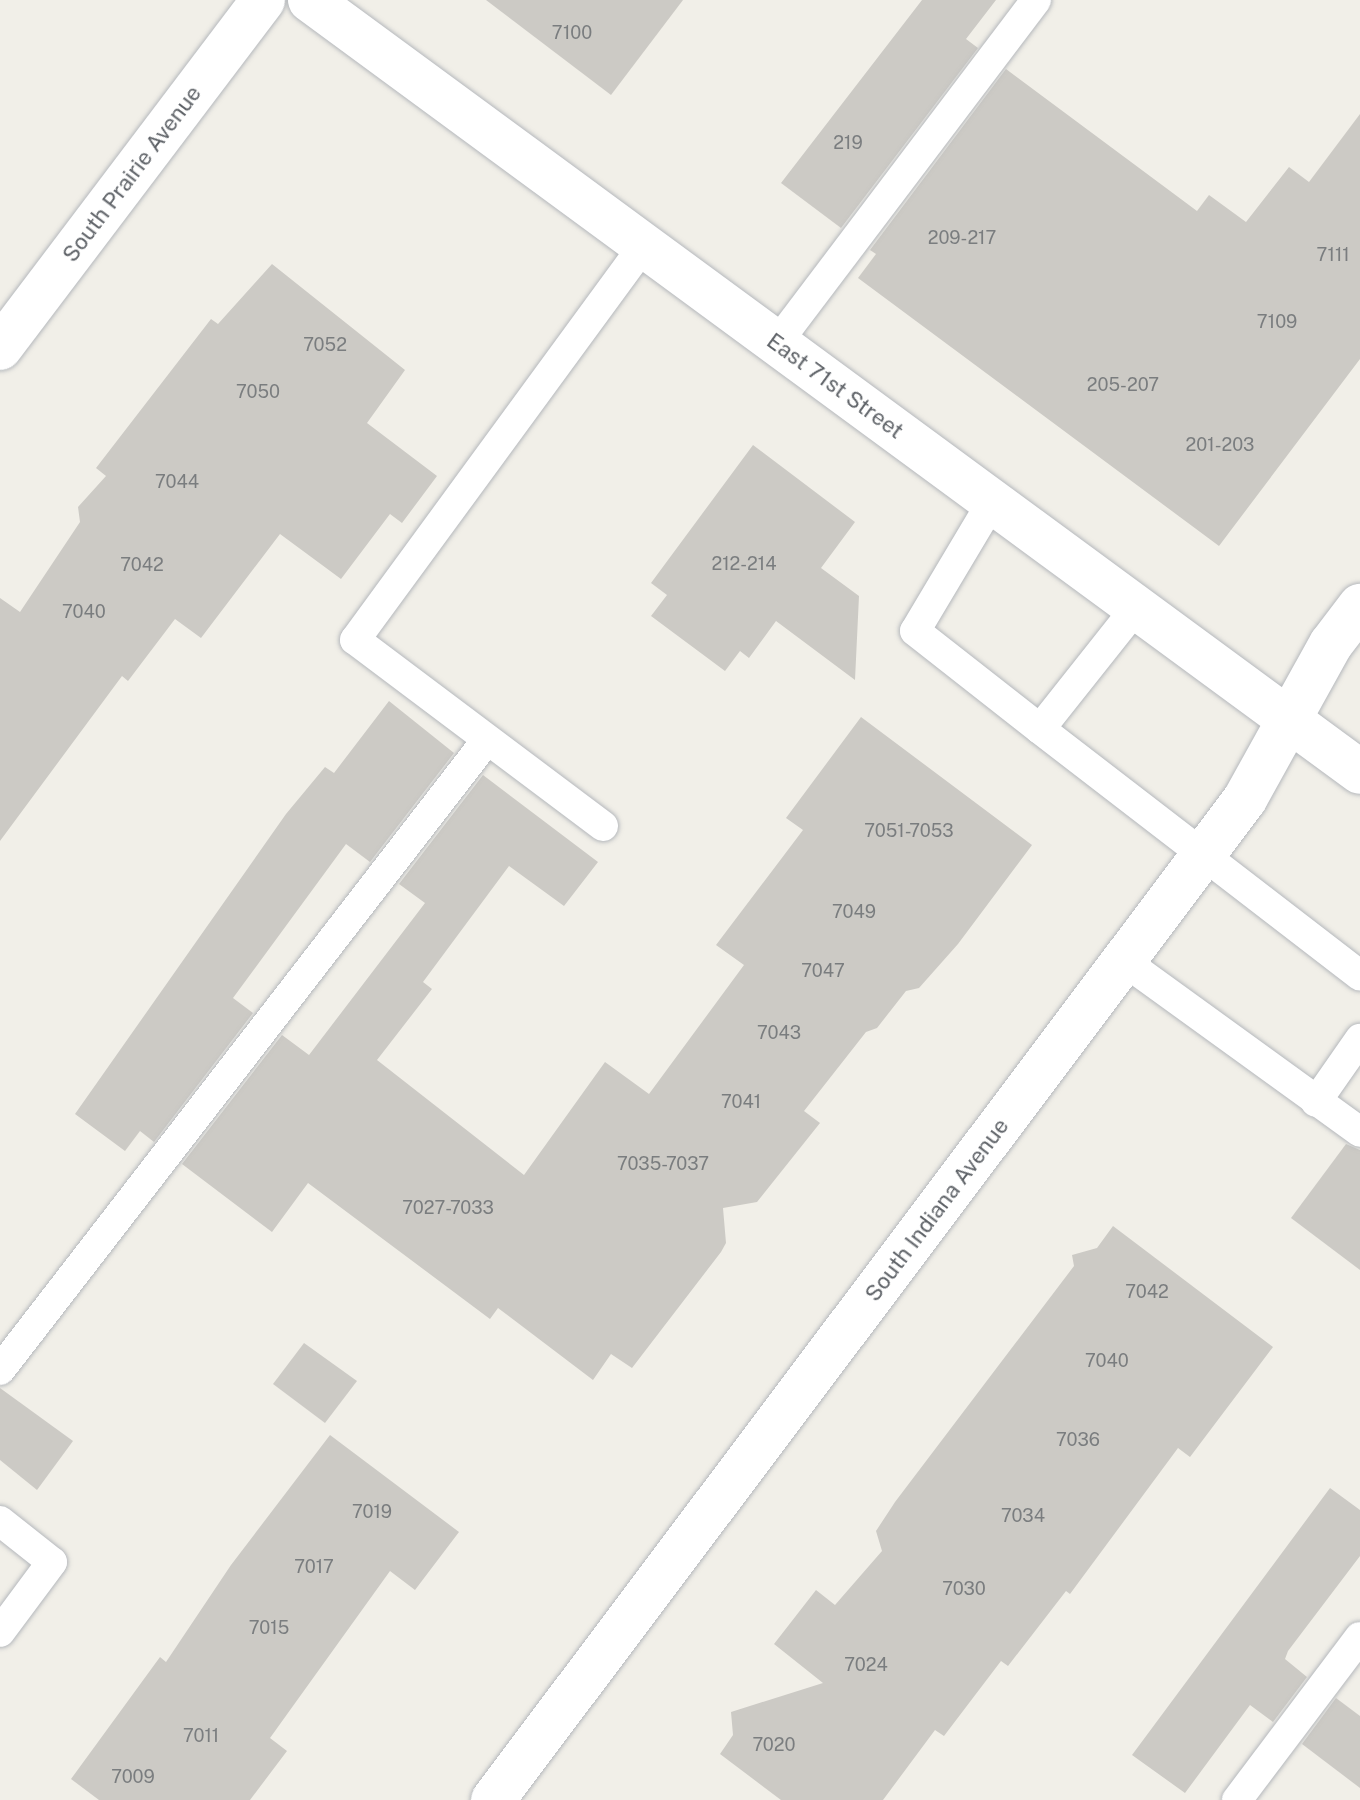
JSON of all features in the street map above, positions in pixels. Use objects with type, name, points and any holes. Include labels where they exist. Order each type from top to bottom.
[{"type":"street","name":"South Prairie Avenue","points":[[0,348],[263,0]]},
{"type":"street","name":"East 71st Street","points":[[310,0],[1360,772]]},
{"type":"street","name":"South Indiana Avenue","points":[[493,1800],[1245,799],[1331,644],[1360,606]]},
{"type":"lane","points":[[776,344],[1036,0]]},
{"type":"lane","points":[[603,826],[355,640],[644,245]]},
{"type":"lane","points":[[992,502],[915,631],[1360,975]]},
{"type":"lane","points":[[1040,729],[1136,608]]},
{"type":"lane","points":[[0,1370],[487,740]]},
{"type":"lane","points":[[1124,961],[1360,1132]]},
{"type":"lane","points":[[1316,1102],[1360,1039]]},
{"type":"lane","points":[[0,1521],[52,1562],[0,1632]]},
{"type":"lane","points":[[1237,1800],[1360,1637]]},
{"type":"building","points":[[486,0],[683,0],[611,95]]},
{"type":"building","points":[[922,0],[996,0],[966,39],[978,48],[841,228],[781,183]]},
{"type":"building","points":[[1006,69],[1197,211],[1209,195],[1246,222],[1289,167],[1309,182],[1360,114],[1360,359],[1219,546],[858,278],[876,254],[870,250]]},
{"type":"building","points":[[272,264],[405,370],[367,423],[437,476],[402,523],[390,514],[341,579],[280,534],[201,638],[175,619],[128,681],[122,676],[0,841],[0,598],[20,612],[80,522],[78,507],[106,476],[96,468],[211,319],[218,324]]},
{"type":"building","points":[[753,445],[855,522],[821,568],[859,596],[855,680],[776,621],[749,658],[740,651],[725,671],[651,616],[667,595],[651,583]]},
{"type":"building","points":[[389,701],[454,753],[370,862],[346,844],[233,998],[253,1013],[154,1142],[140,1131],[125,1151],[75,1114],[286,814],[325,767],[334,773]]},
{"type":"building","points":[[861,717],[1032,845],[958,944],[919,988],[906,991],[877,1028],[866,1032],[804,1111],[820,1123],[757,1202],[723,1208],[726,1243],[721,1252],[632,1368],[611,1354],[593,1380],[498,1308],[490,1319],[308,1183],[272,1232],[182,1164],[282,1035],[309,1055],[425,903],[399,884],[483,775],[598,862],[564,906],[509,866],[423,982],[432,989],[377,1060],[524,1175],[605,1062],[649,1094],[744,965],[716,945],[803,830],[786,818]]},
{"type":"building","points":[[1346,1144],[1360,1150],[1360,1270],[1291,1218]]},
{"type":"building","points":[[1113,1226],[1273,1347],[1190,1457],[1178,1448],[1070,1594],[1066,1591],[1008,1666],[1001,1661],[944,1736],[935,1730],[883,1800],[781,1800],[720,1754],[733,1735],[731,1712],[823,1683],[774,1644],[816,1590],[835,1605],[882,1551],[876,1531],[895,1502],[1074,1266],[1072,1255],[1097,1248]]},
{"type":"building","points":[[304,1343],[357,1381],[325,1423],[273,1384]]},
{"type":"building","points":[[0,1388],[73,1441],[37,1490],[0,1460]]},
{"type":"building","points":[[330,1435],[459,1532],[415,1590],[390,1571],[270,1738],[287,1751],[250,1800],[99,1800],[71,1779],[160,1657],[166,1662],[231,1565]]},
{"type":"building","points":[[1330,1488],[1360,1510],[1360,1556],[1288,1651],[1285,1659],[1307,1677],[1273,1722],[1250,1705],[1185,1793],[1132,1755]]},
{"type":"building","points":[[1336,1698],[1360,1716],[1360,1788],[1302,1744]]}]
